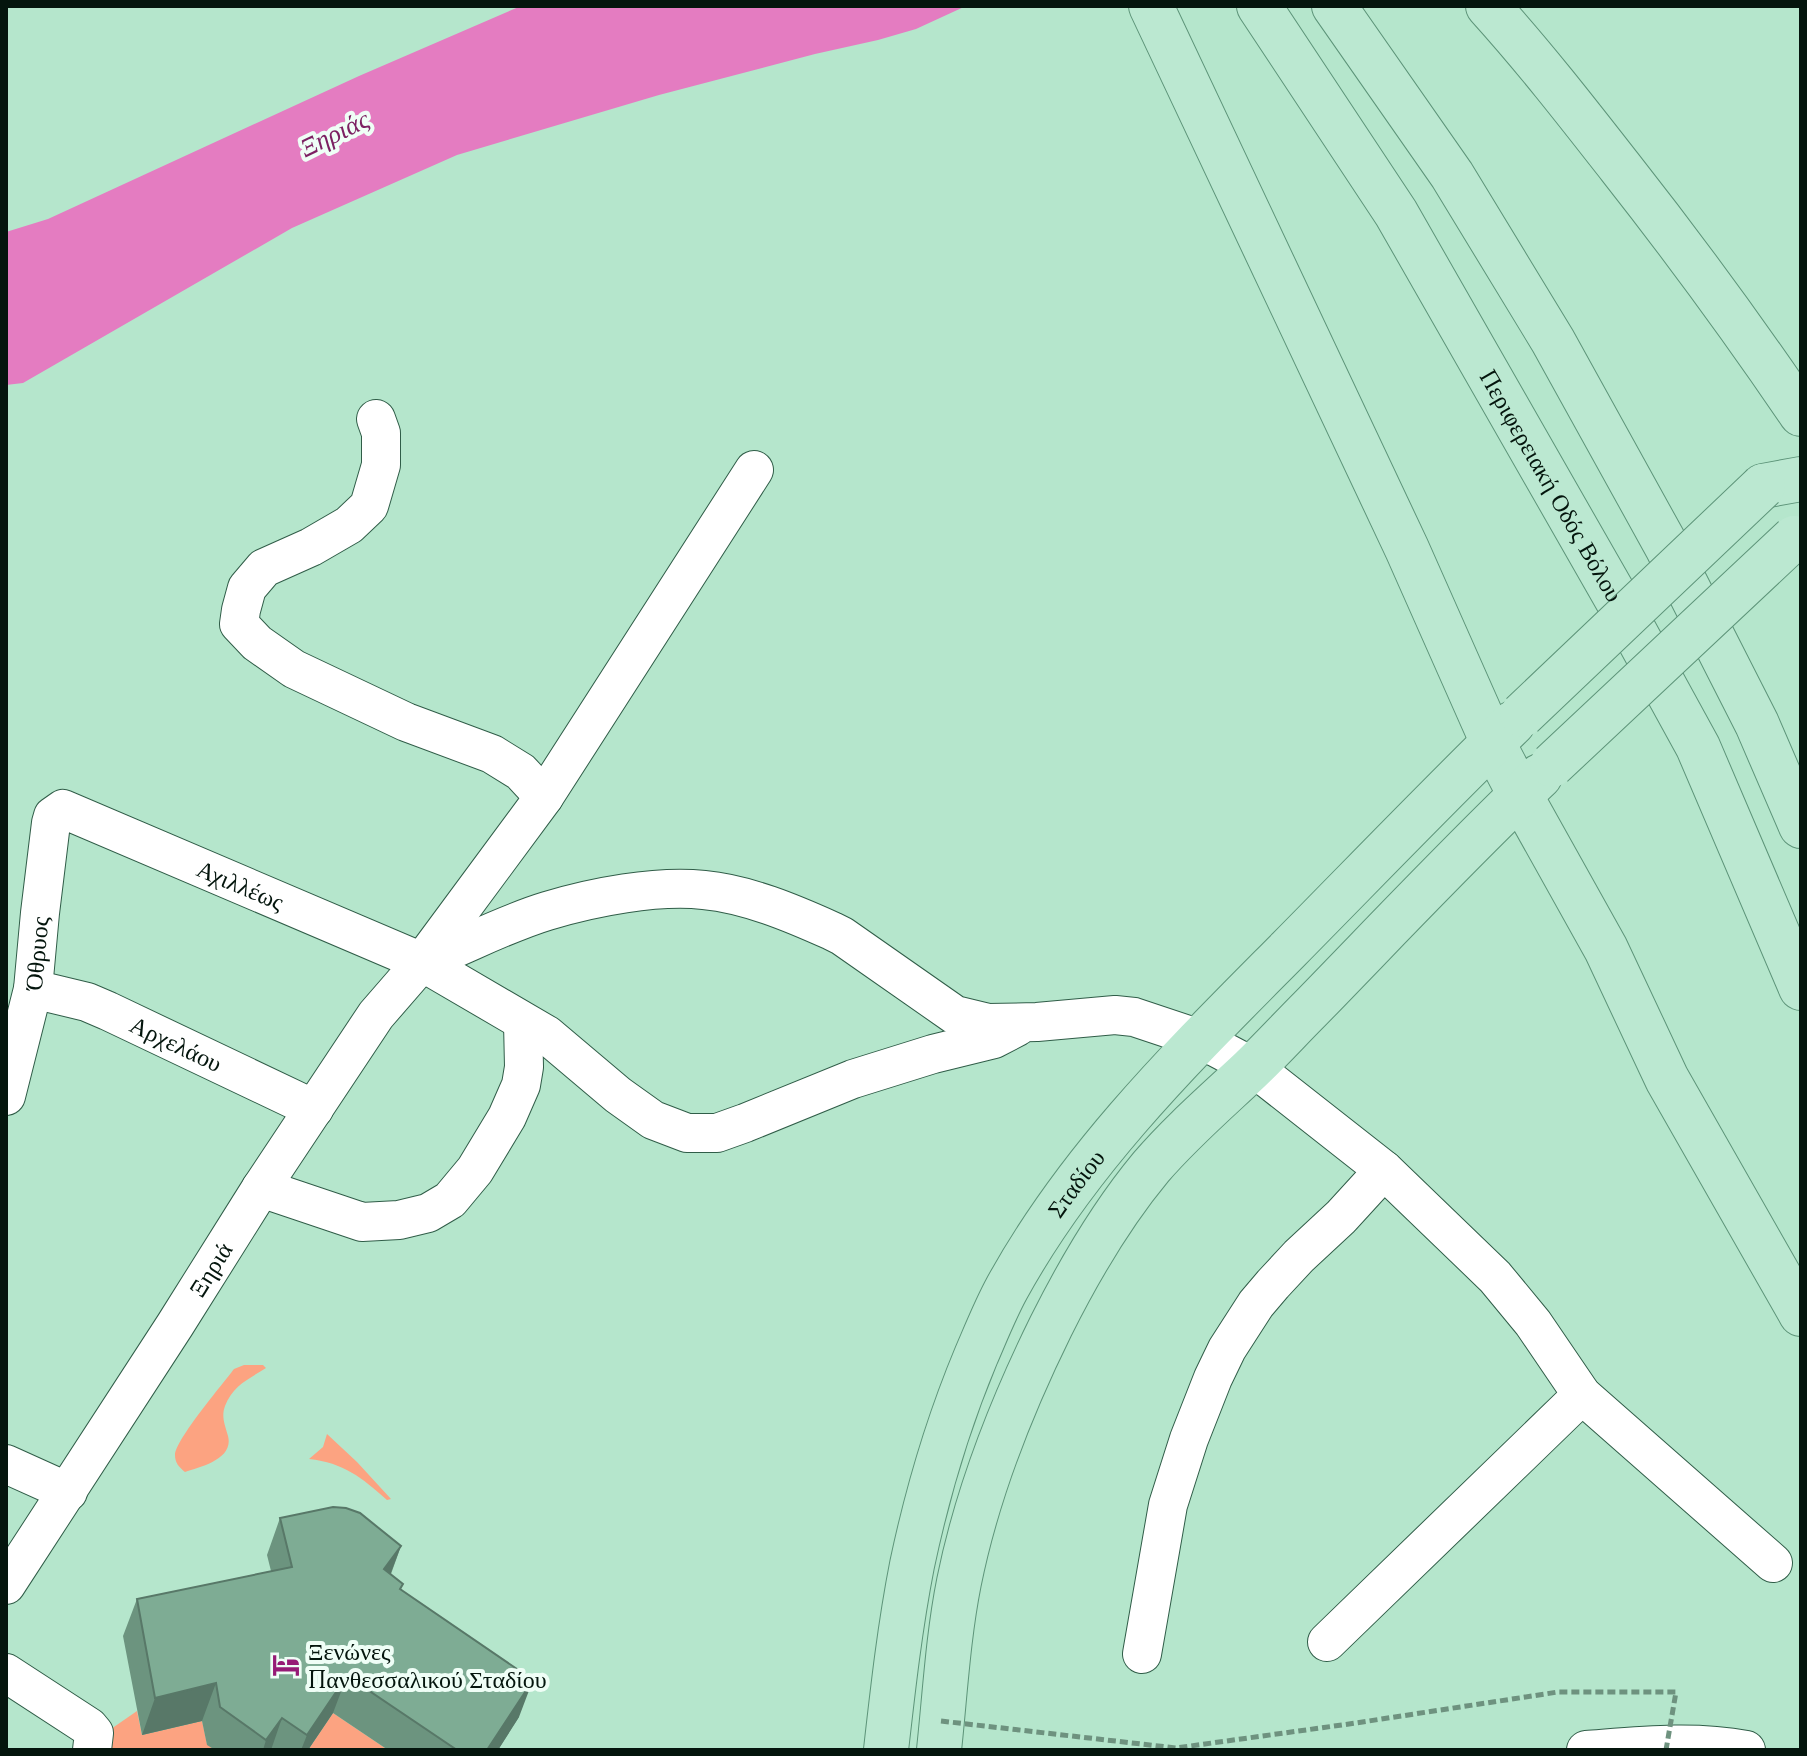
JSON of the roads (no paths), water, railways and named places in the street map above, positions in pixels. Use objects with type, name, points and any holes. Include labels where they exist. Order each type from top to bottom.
[{"type":"main road","points":[[1151,6],[1401,535],[1508,729],[1520,795],[1606,949],[1667,1079],[1801,1314]]},
{"type":"main road","name":"Περιφερειακή Οδός Βόλου","points":[[1259,6],[1396,213],[1619,603],[1698,747],[1801,988]]},
{"type":"main road","points":[[1334,6],[1452,175],[1553,341],[1667,547],[1757,724],[1801,826]]},
{"type":"main road","points":[[1488,6],[1522,43],[1639,191],[1759,352],[1801,414]]},
{"type":"main road","name":"Σταδίου","points":[[886,1750],[912,1565],[936,1467],[961,1392],[1006,1290],[1069,1191],[1137,1106],[1200,1039],[1508,729],[1782,482]]},
{"type":"main road","name":"Σταδίου","points":[[947,1740],[945,1671],[959,1582],[973,1524],[1003,1434],[1035,1360],[1071,1287],[1127,1198],[1191,1125],[1253,1067],[1520,795],[1798,533]]},
{"type":"street","points":[[376,419],[381,433],[381,465],[369,506],[349,525],[311,547],[264,568],[247,588],[239,624],[257,643],[294,669],[406,722],[492,754],[521,772],[544,797]]},
{"type":"street","name":"Ξηριά","points":[[6,1585],[376,1015],[422,962],[544,797],[754,470]]},
{"type":"street","name":"Αχιλλέως","points":[[58,811],[67,810],[422,962],[547,1035],[653,1120],[695,1134],[717,1133],[853,1079],[994,1039],[1026,1022]]},
{"type":"street","name":"Όθρυος","points":[[6,1096],[33,989],[51,823],[58,811]]},
{"type":"street","points":[[422,962],[547,911],[643,890],[705,890],[762,904],[842,936],[955,1015],[988,1023],[1115,1015],[1144,1020],[1200,1039],[1253,1067],[1384,1170],[1495,1277],[1533,1323],[1582,1395],[1773,1563]]},
{"type":"street","name":"Αρχελάου","points":[[33,989],[87,1002],[314,1109]]},
{"type":"street","points":[[261,1188],[362,1222],[399,1220],[428,1213],[450,1200],[475,1170],[507,1117],[521,1085],[524,1067],[523,1022]]},
{"type":"street","points":[[1142,1654],[1168,1505],[1189,1439],[1227,1349],[1273,1284],[1384,1170]]},
{"type":"street","points":[[1327,1642],[1582,1395]]},
{"type":"street","points":[[6,1464],[68,1492]]},
{"type":"street","points":[[6,1673],[89,1727],[94,1733],[92,1750]]},
{"type":"street","points":[[1586,1750],[1659,1745],[1746,1750]]},
{"type":"water","name":"Ξηριάς","points":[[521,6],[966,6],[916,29],[659,95],[457,155],[292,228],[23,383],[6,385],[6,232],[48,219],[359,76]]},
{"type":"place","name":"Ξενώνες Πανθεσσαλικού Σταδίου","points":[[286,1665]]}]
